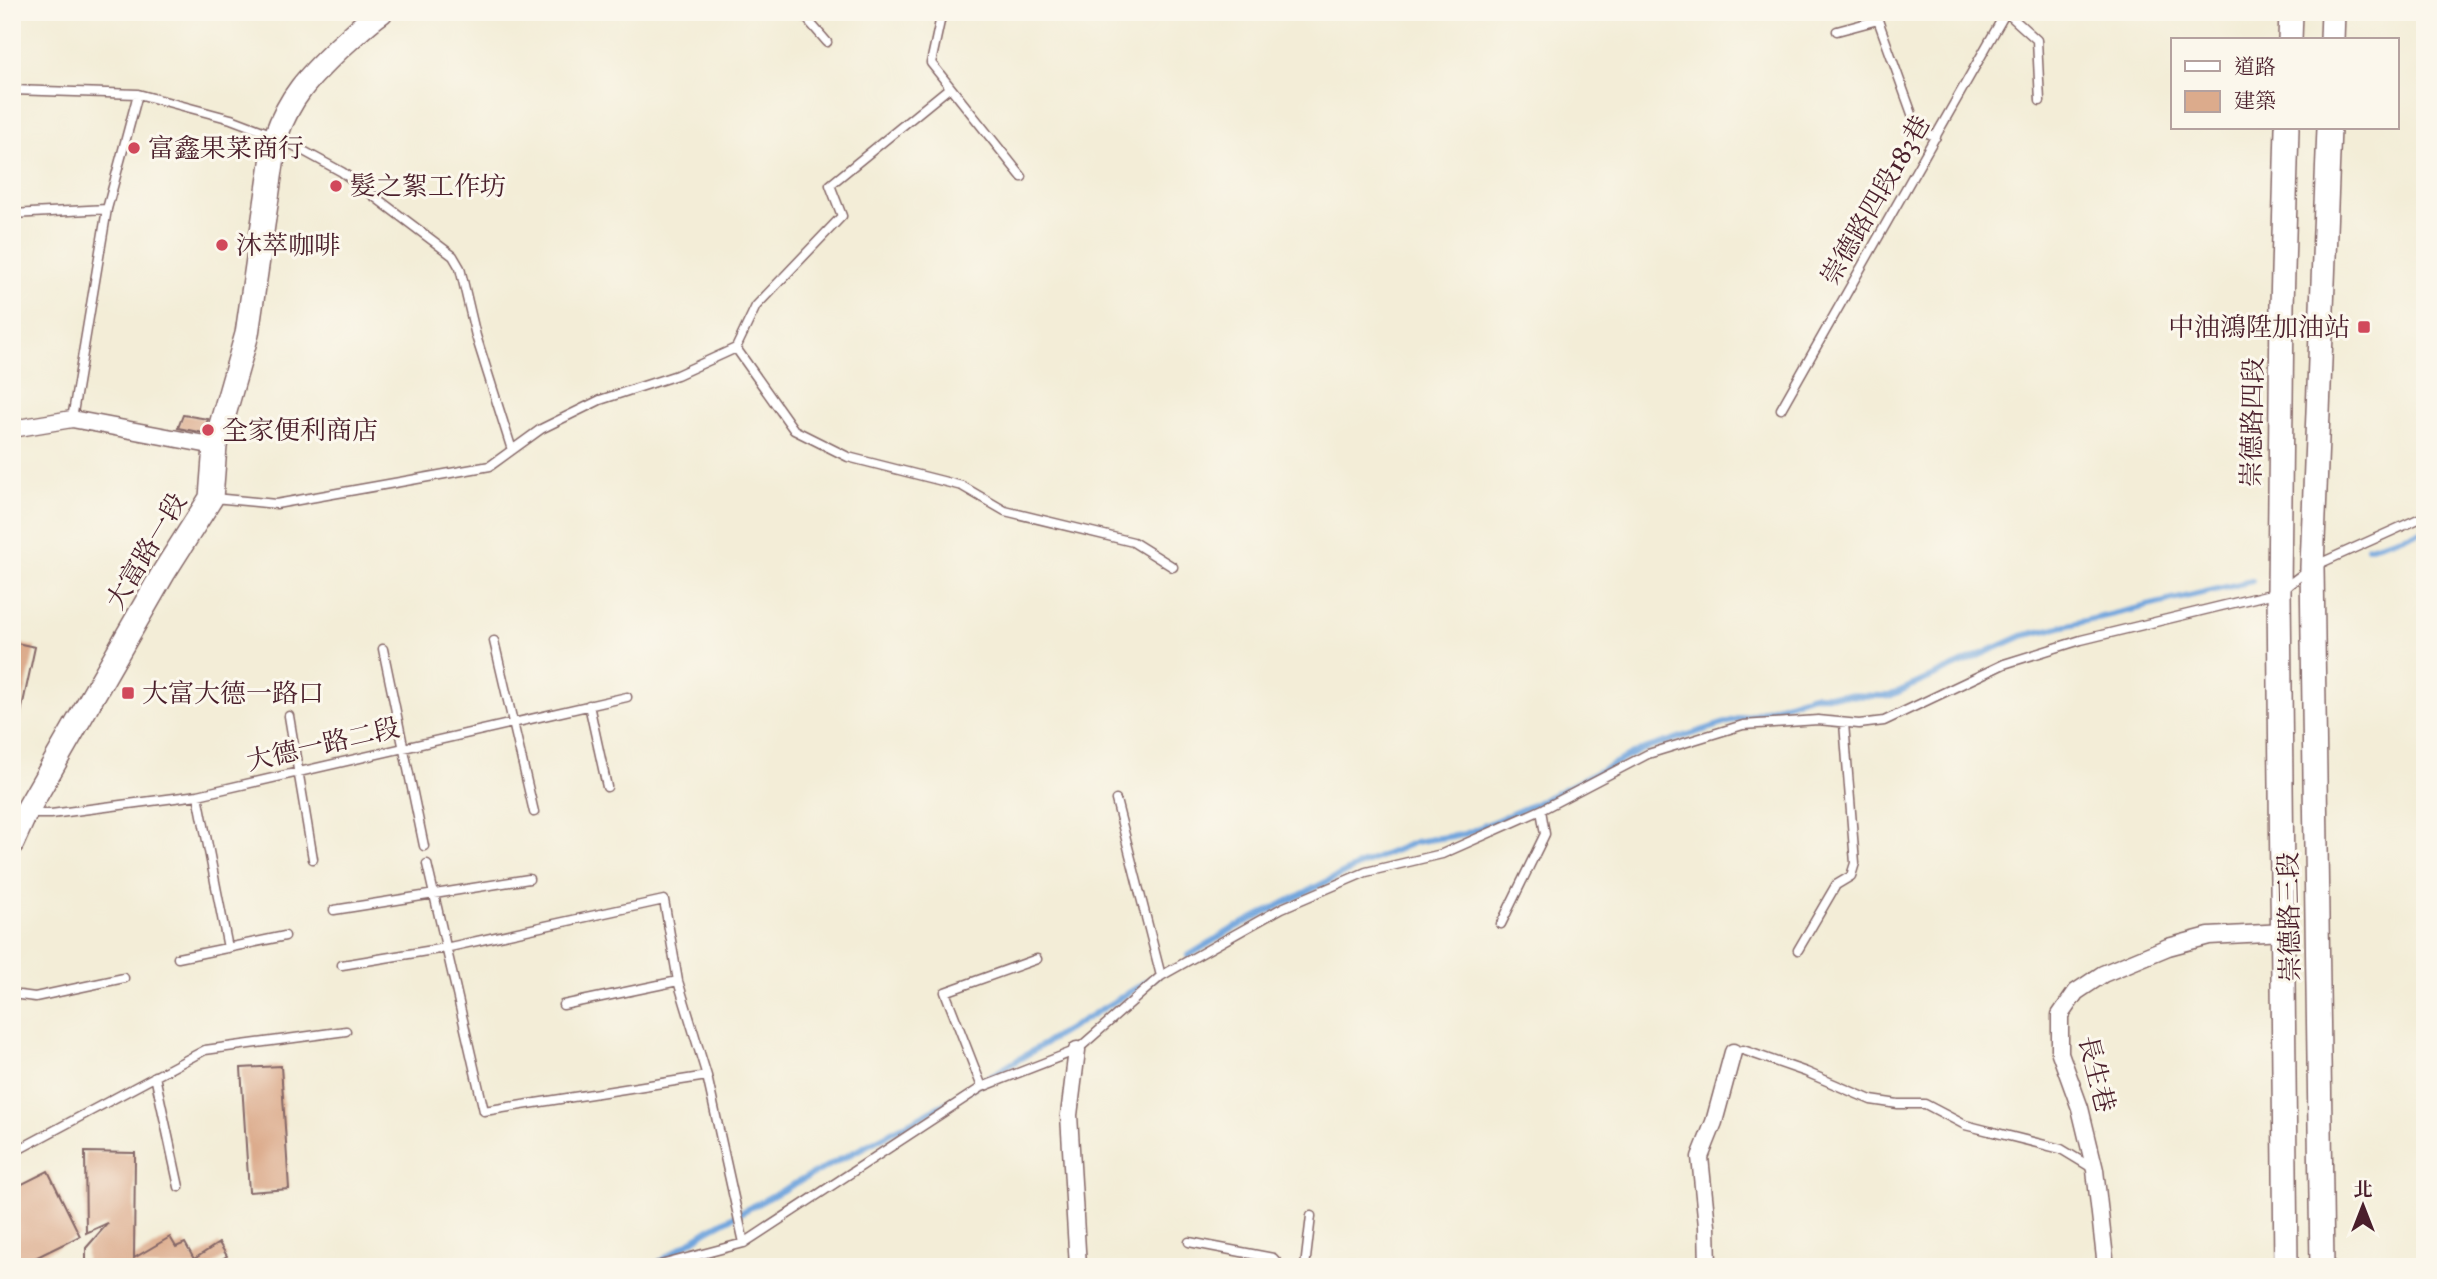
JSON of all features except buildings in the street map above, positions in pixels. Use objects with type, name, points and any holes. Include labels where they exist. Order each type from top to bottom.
[{"type":"street","name":"大富路一段","points":[[12,843],[19,814],[211,498],[215,446],[247,334],[276,136],[283,114],[304,83],[367,22],[381,12]]},
{"type":"street","points":[[2290,38],[2291,12]]},
{"type":"street","points":[[2332,38],[2333,12]]},
{"type":"street","name":"崇德路四段","points":[[2279,592],[2287,130]]},
{"type":"street","points":[[2312,566],[2329,130]]},
{"type":"street","points":[[12,429],[72,419],[215,446]]},
{"type":"street","name":"崇德路三段","points":[[2312,566],[2322,1267]]},
{"type":"street","name":"崇德路三段","points":[[2279,592],[2286,1267]]},
{"type":"street","name":"長生巷","points":[[2106,1267],[2095,1170],[2080,1108],[2060,1053],[2060,1015],[2076,992],[2103,974],[2168,947],[2209,936],[2284,932]]},
{"type":"street","points":[[1077,1050],[1069,1115],[1078,1267]]},
{"type":"street","points":[[1707,1267],[1707,1226],[1700,1157],[1738,1051]]},
{"type":"lane","points":[[801,12],[827,42]]},
{"type":"lane","points":[[942,12],[932,63],[949,88],[1022,177]]},
{"type":"lane","points":[[2006,12],[2037,40],[2040,101]]},
{"type":"lane","name":"崇德路四段183巷","points":[[1781,409],[2006,12]]},
{"type":"lane","points":[[1837,31],[1878,20],[1917,128],[1936,137]]},
{"type":"lane","points":[[211,498],[276,504],[490,466],[541,429],[600,400],[677,375],[736,348],[756,306],[842,216],[830,185],[949,88]]},
{"type":"lane","points":[[12,90],[138,94],[231,119],[276,136],[342,172],[453,256],[460,268],[476,336],[512,450]]},
{"type":"lane","points":[[72,419],[107,209],[138,94]]},
{"type":"lane","points":[[12,215],[107,209]]},
{"type":"lane","points":[[736,348],[794,430],[848,457],[962,486],[1005,511],[1133,542],[1173,566]]},
{"type":"lane","points":[[653,1267],[744,1243],[982,1087],[1077,1050],[1161,975],[1282,908],[1366,872],[1442,854],[1541,810],[1648,754],[1744,725],[1818,720],[1859,724],[1884,721],[2004,664],[2081,640],[2279,592],[2312,566],[2425,516]]},
{"type":"lane","points":[[494,641],[534,812]]},
{"type":"lane","points":[[383,649],[424,846]]},
{"type":"lane","name":"大德一路二段","points":[[19,814],[51,814],[198,794],[627,697]]},
{"type":"lane","points":[[589,705],[607,787]]},
{"type":"lane","points":[[289,716],[313,859]]},
{"type":"lane","points":[[1798,950],[1836,885],[1851,876],[1855,863],[1844,723]]},
{"type":"lane","points":[[198,794],[228,948]]},
{"type":"lane","points":[[1116,800],[1161,975]]},
{"type":"lane","points":[[1501,924],[1545,834],[1541,810]]},
{"type":"lane","points":[[427,864],[484,1111],[707,1076]]},
{"type":"lane","points":[[334,910],[529,879]]},
{"type":"lane","points":[[342,965],[445,948],[664,900],[678,981],[707,1076],[744,1243]]},
{"type":"lane","points":[[178,958],[285,936]]},
{"type":"lane","points":[[982,1087],[945,992],[1037,959]]},
{"type":"lane","points":[[12,994],[35,997],[124,978]]},
{"type":"lane","points":[[563,1005],[678,981]]},
{"type":"lane","points":[[12,1153],[205,1050],[346,1031]]},
{"type":"lane","points":[[1738,1051],[1807,1072],[1871,1100],[1925,1104],[1965,1125],[2061,1149],[2095,1170]]},
{"type":"lane","points":[[155,1076],[179,1187]]},
{"type":"lane","points":[[1305,1267],[1311,1216]]},
{"type":"lane","points":[[1189,1242],[1273,1258],[1281,1267]]},
{"type":"waterway","points":[[2368,547],[2425,530]]},
{"type":"waterway","points":[[1188,956],[1234,928],[1360,865],[1415,842],[1465,834],[1537,803],[1641,750],[1813,695],[1889,696],[2022,636],[2252,581]]},
{"type":"waterway","points":[[658,1263],[708,1230],[950,1101],[1158,975]]},
{"type":"place","name":"富鑫果菜商行","points":[[134,148]]},
{"type":"place","name":"髮之絮工作坊","points":[[336,186]]},
{"type":"place","name":"沐萃咖啡","points":[[222,245]]},
{"type":"place","name":"中油鴻陞加油站","points":[[2364,327]]},
{"type":"place","name":"全家便利商店","points":[[208,430]]},
{"type":"place","name":"大富大德一路口","points":[[128,693]]}]
